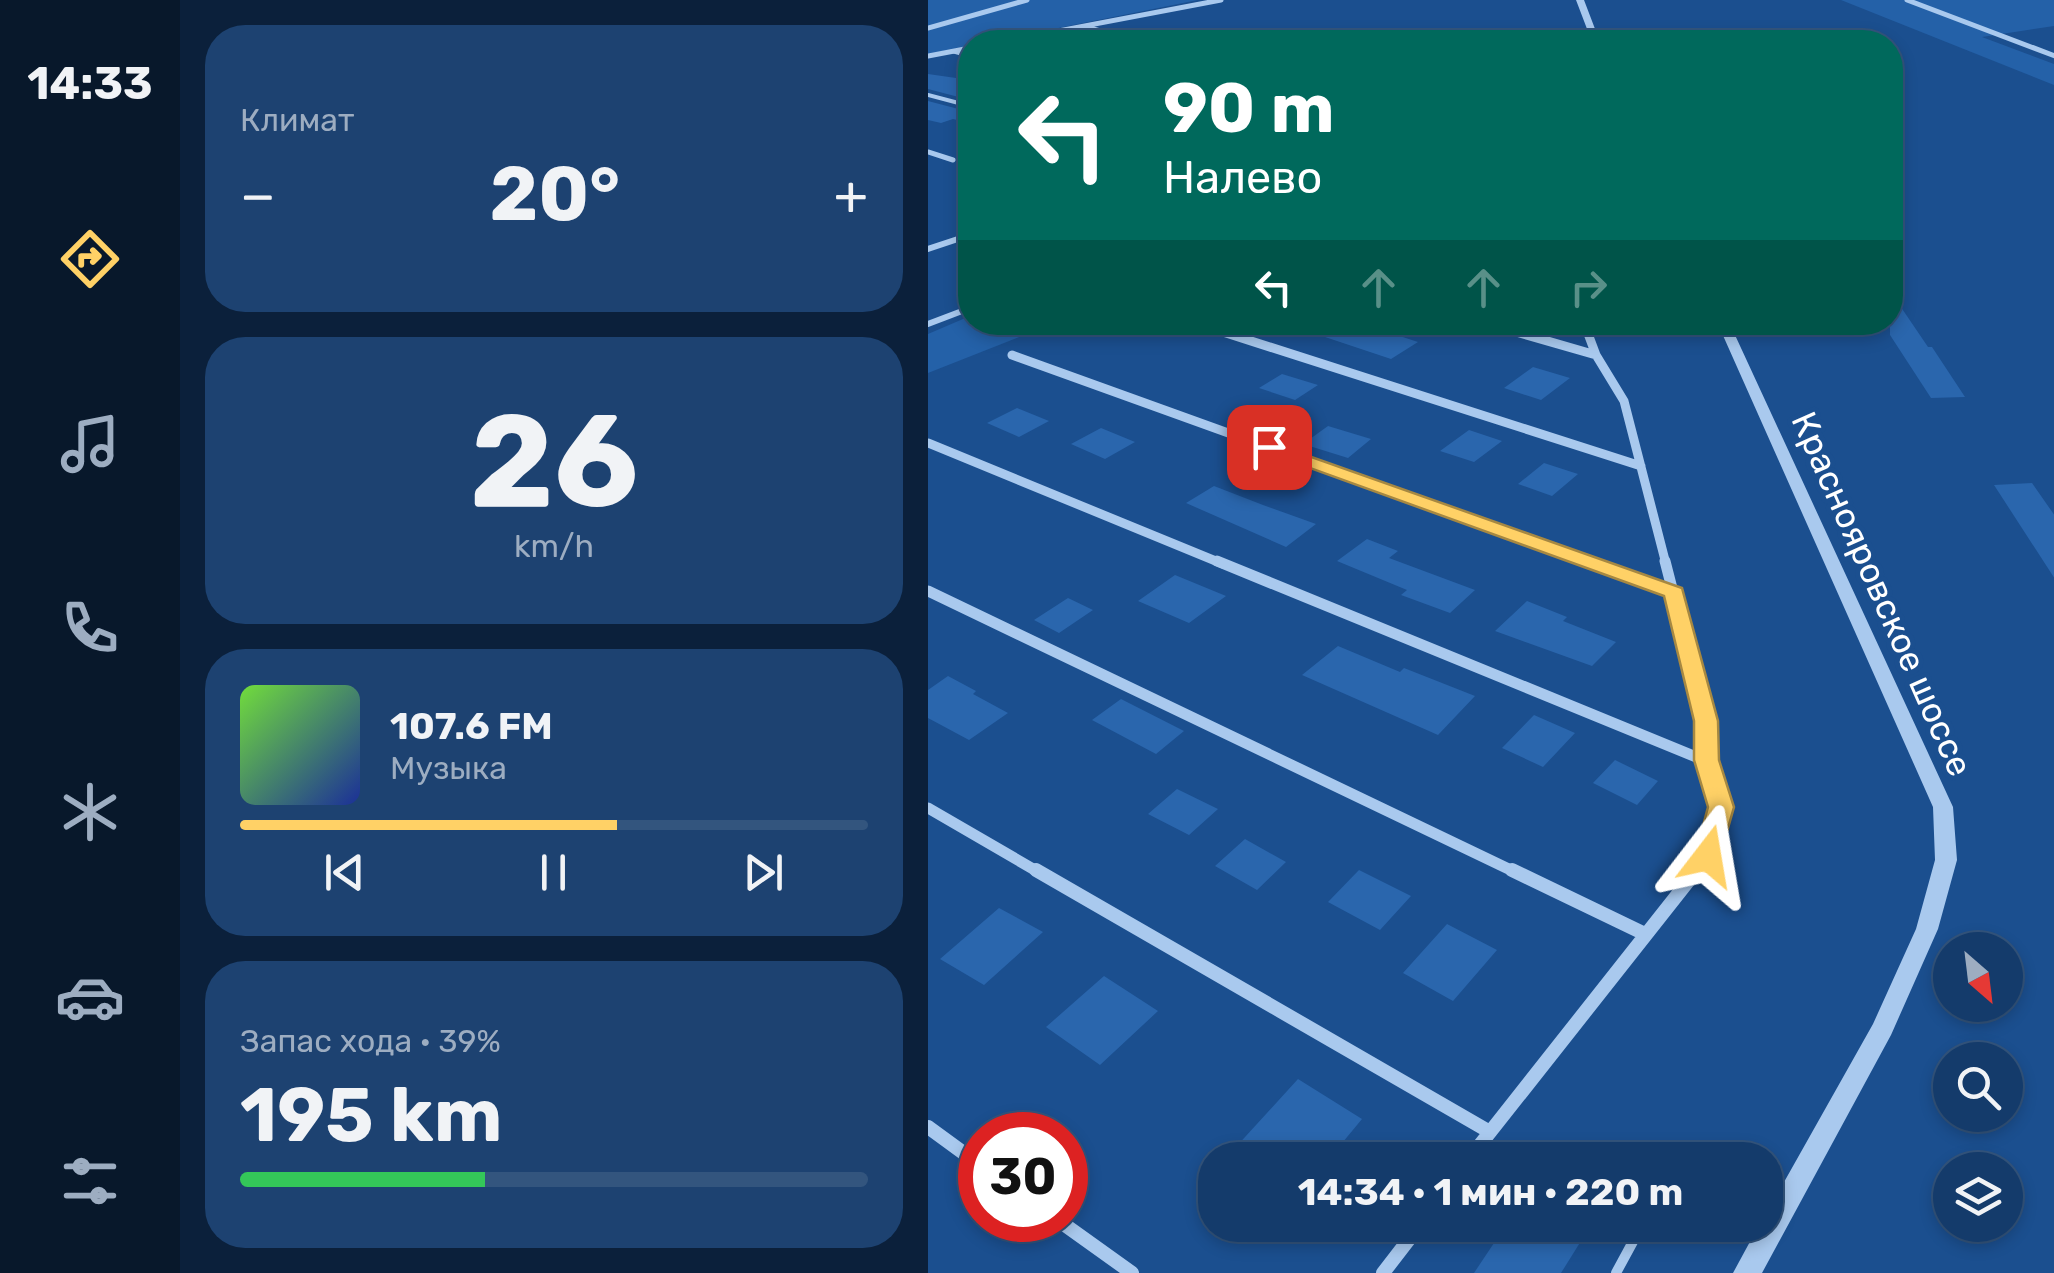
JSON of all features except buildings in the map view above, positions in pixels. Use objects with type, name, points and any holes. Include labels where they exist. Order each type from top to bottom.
[{"type":"street","points":[[928,28],[1027,0]]},
{"type":"street","points":[[1067,30],[1215,0]]},
{"type":"street","points":[[1580,0],[1591,30]]},
{"type":"street","points":[[1908,0],[2054,56]]},
{"type":"street","points":[[1084,27],[1095,30]]},
{"type":"street","points":[[928,56],[958,51]]},
{"type":"street","points":[[928,249],[958,239]]},
{"type":"street","points":[[928,324],[958,313]]},
{"type":"street","points":[[1233,335],[1641,466]]},
{"type":"street","points":[[1526,335],[1596,355]]},
{"type":"street","points":[[1482,1142],[1708,856],[1721,807],[1706,760],[1706,721],[1624,401],[1596,355],[1589,335]]},
{"type":"street","name":"Краснояровское шоссе","points":[[1729,335],[1943,807],[1946,860],[1927,929],[1883,1028],[1783,1197]]},
{"type":"street","points":[[1012,355],[1674,592]]},
{"type":"street","points":[[928,443],[1706,760]]},
{"type":"street","points":[[928,590],[1645,934]]},
{"type":"street","points":[[928,808],[1490,1132]]},
{"type":"street","points":[[928,1127],[958,1149]]},
{"type":"street","points":[[1088,1241],[1132,1273]]},
{"type":"street","points":[[1384,1273],[1407,1242]]},
{"type":"street","name":"Краснояровское шоссе","points":[[1748,1273],[1761,1242]]},
{"type":"lane","points":[[952,52],[958,53]]},
{"type":"lane","points":[[928,95],[958,103]]},
{"type":"lane","points":[[928,152],[954,160]]},
{"type":"lane","points":[[1616,1273],[1633,1242]]},
{"type":"shaded area","points":[[928,0],[1198,0],[1049,30],[958,30],[958,48],[928,54]]},
{"type":"shaded area","points":[[1841,0],[2054,0],[2054,26],[1982,37],[2054,64],[2054,85]]},
{"type":"shaded area","points":[[958,321],[958,335],[1025,335],[928,373],[928,334]]},
{"type":"route","points":[[1269,447],[1674,592],[1706,721],[1706,760],[1721,807],[1708,856]]}]
